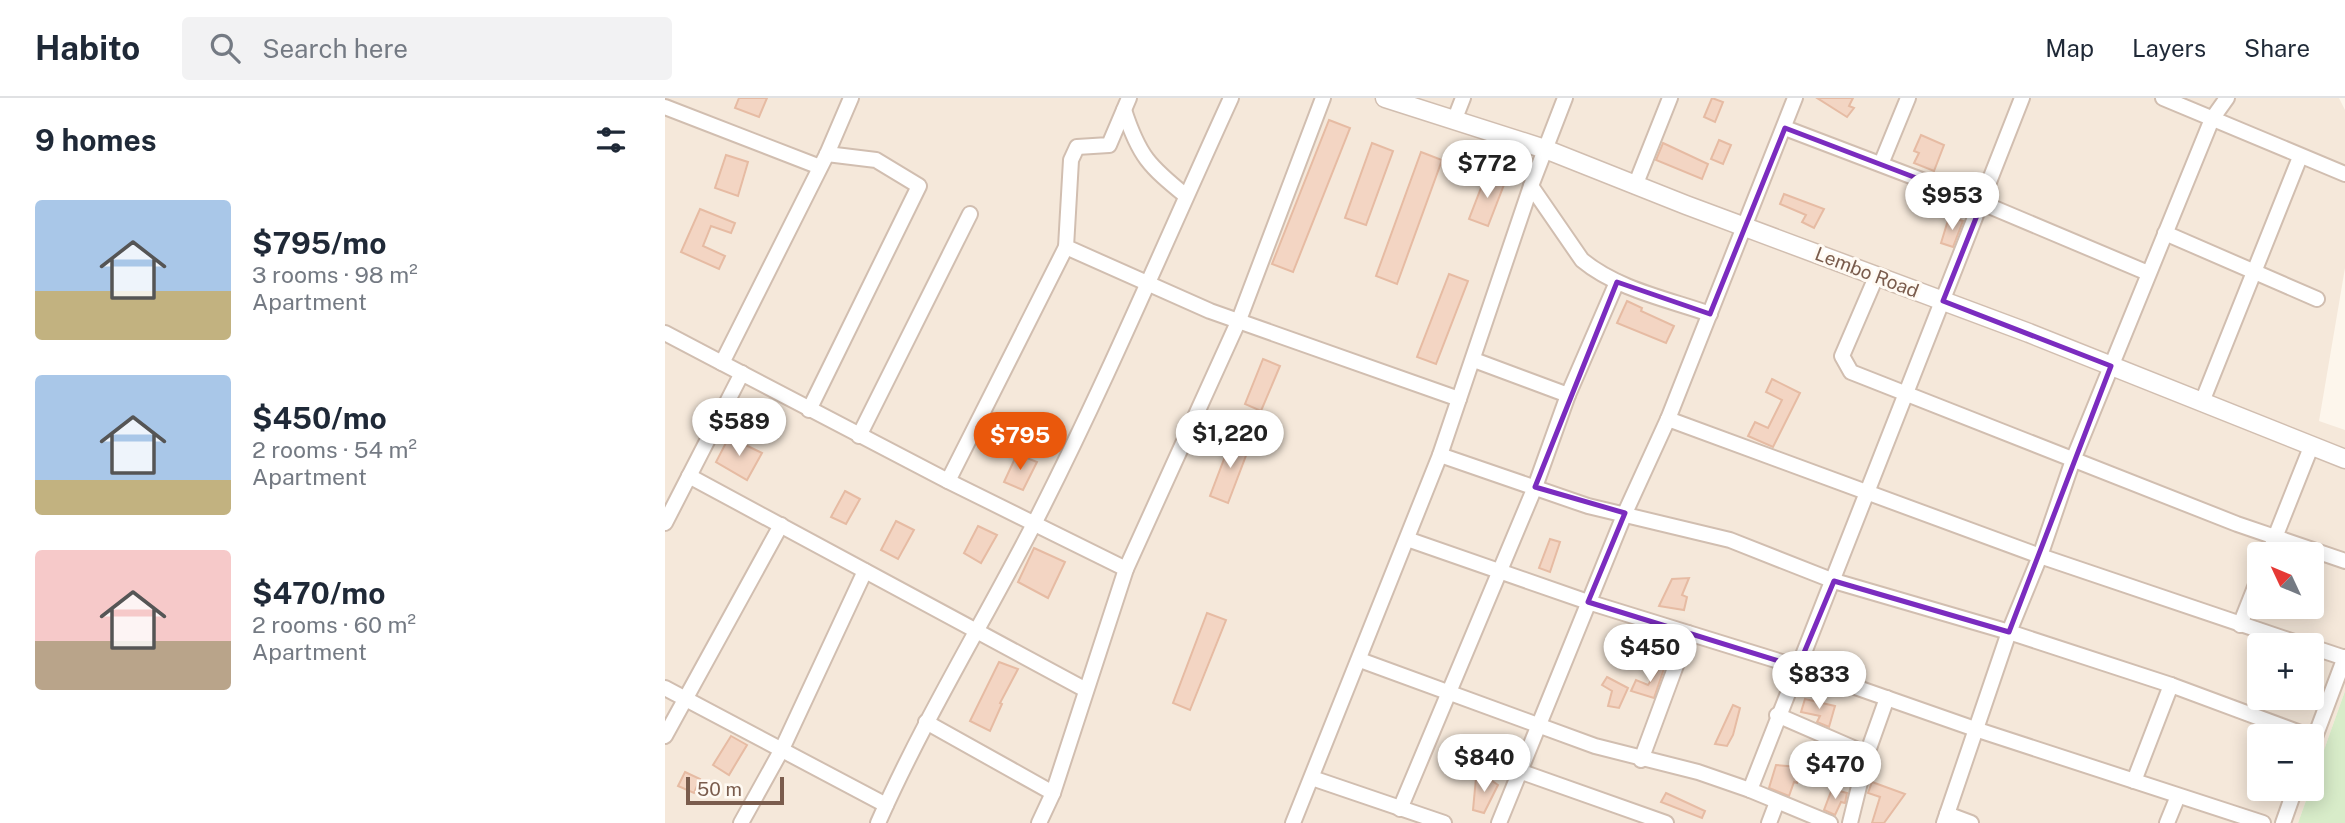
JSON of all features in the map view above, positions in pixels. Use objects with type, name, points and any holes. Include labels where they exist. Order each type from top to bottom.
[{"type":"street","points":[[722,363],[827,154],[851,98]]},
{"type":"street","points":[[880,822],[926,722],[1034,524],[1117,355],[1231,98]]},
{"type":"street","points":[[1039,823],[1053,793],[1126,569],[1239,320],[1323,98]]},
{"type":"street","name":"Lembo Road","points":[[1385,98],[1545,149],[1635,186],[2111,366],[2345,459]]},
{"type":"street","points":[[1454,121],[1463,98]]},
{"type":"street","points":[[1293,823],[1440,455],[1531,186],[1565,98]]},
{"type":"street","points":[[1635,186],[1670,98]]},
{"type":"street","points":[[1499,823],[1625,513],[1668,419],[1795,98]]},
{"type":"street","points":[[1881,163],[1908,98]]},
{"type":"street","points":[[1750,790],[1777,715],[1833,581],[2022,98]]},
{"type":"street","points":[[2163,98],[2345,174]]},
{"type":"street","points":[[1971,823],[1945,819],[2009,632],[2040,556],[2073,460],[2148,273],[2212,119],[2227,98]]},
{"type":"street","points":[[1126,104],[1134,141],[1149,166],[1186,196]]},
{"type":"street","points":[[948,481],[1066,247],[1071,160],[1077,147],[1109,145],[1126,104]]},
{"type":"street","points":[[665,107],[820,167]]},
{"type":"street","points":[[1785,128],[1982,203],[2148,273]]},
{"type":"street","points":[[809,410],[919,186],[876,160],[827,154]]},
{"type":"street","points":[[2202,402],[2300,157]]},
{"type":"street","points":[[1531,186],[1582,260],[1617,282],[1710,314]]},
{"type":"street","points":[[859,436],[970,214]]},
{"type":"street","points":[[2165,233],[2317,299]]},
{"type":"street","points":[[1066,247],[1210,311],[1459,399]]},
{"type":"street","points":[[1876,277],[1845,344],[1844,365],[1851,372],[1906,397],[2345,561]]},
{"type":"street","points":[[1401,809],[1535,487],[1568,395],[1617,282]]},
{"type":"street","points":[[665,333],[859,436],[1126,569]]},
{"type":"street","points":[[1474,360],[1568,395]]},
{"type":"street","points":[[665,523],[742,373]]},
{"type":"street","points":[[1668,419],[2040,556],[2266,633]]},
{"type":"street","points":[[2273,542],[2311,447]]},
{"type":"street","points":[[1440,455],[1588,506],[1730,540],[1833,581],[2009,632],[2171,685],[2273,724]]},
{"type":"street","points":[[689,476],[1086,690]]},
{"type":"street","points":[[665,736],[781,525]]},
{"type":"street","points":[[1407,539],[1588,602],[1798,667],[1975,729],[2263,823]]},
{"type":"street","points":[[741,823],[782,749],[865,571]]},
{"type":"street","points":[[2241,625],[2247,609]]},
{"type":"street","points":[[1641,760],[1688,633]]},
{"type":"street","points":[[2318,724],[2345,657],[2324,651]]},
{"type":"street","points":[[1360,660],[1448,694],[1641,760],[1698,772],[1750,790],[1830,823]]},
{"type":"street","points":[[2134,780],[2171,685]]},
{"type":"street","points":[[665,688],[886,805]]},
{"type":"street","points":[[1850,823],[1867,754],[1887,698]]},
{"type":"street","points":[[1777,715],[1867,754]]},
{"type":"street","points":[[926,722],[1053,793]]},
{"type":"street","points":[[1518,771],[1666,823]]},
{"type":"street","points":[[1312,778],[1444,823]]},
{"type":"street","points":[[2167,823],[2178,796]]},
{"type":"street","points":[[2283,823],[2291,801]]},
{"type":"street","points":[[1769,823],[1777,802]]},
{"type":"highlighted area","points":[[1785,128],[1982,203],[1943,301],[2111,366],[2009,632],[1834,581],[1798,667],[1588,602],[1625,513],[1535,487],[1617,282],[1710,314]]},
{"type":"shaded area","points":[[665,98],[2339,98],[2345,110],[2345,268],[2319,421],[2345,430],[2345,691],[2324,750],[2324,724],[2247,724],[2247,801],[2306,801],[2298,823],[665,823]]},
{"type":"green space","points":[[2345,691],[2345,823],[2298,823],[2306,801],[2324,801],[2324,750]]},
{"type":"building","points":[[739,98],[767,98],[759,117],[735,108]]},
{"type":"building","points":[[1712,98],[1723,102],[1715,122],[1704,117]]},
{"type":"building","points":[[1817,98],[1853,98],[1849,106],[1854,108],[1847,117]]},
{"type":"building","points":[[1329,120],[1350,128],[1293,272],[1272,264]]},
{"type":"building","points":[[1921,135],[1944,145],[1934,171],[1914,163],[1919,153],[1914,151]]},
{"type":"building","points":[[1719,140],[1731,145],[1723,164],[1711,159]]},
{"type":"building","points":[[1372,143],[1393,151],[1366,225],[1345,218]]},
{"type":"building","points":[[1663,143],[1708,164],[1702,179],[1656,160]]},
{"type":"building","points":[[1421,152],[1442,160],[1397,284],[1376,276]]},
{"type":"building","points":[[726,155],[748,162],[738,196],[715,188]]},
{"type":"building","points":[[1486,175],[1505,182],[1488,226],[1469,219]]},
{"type":"building","points":[[1784,194],[1824,209],[1814,228],[1802,222],[1806,215],[1780,204]]},
{"type":"building","points":[[700,209],[735,223],[731,233],[711,226],[703,246],[725,256],[719,269],[681,252]]},
{"type":"building","points":[[1949,217],[1963,221],[1953,247],[1941,243]]},
{"type":"building","points":[[1449,274],[1468,281],[1436,364],[1417,357]]},
{"type":"building","points":[[1627,301],[1642,308],[1641,311],[1674,326],[1666,343],[1617,323]]},
{"type":"building","points":[[1263,359],[1280,366],[1261,411],[1245,404]]},
{"type":"building","points":[[1772,379],[1800,393],[1773,447],[1748,436],[1755,422],[1768,428],[1782,400],[1766,392]]},
{"type":"building","points":[[729,437],[762,453],[747,480],[716,462]]},
{"type":"building","points":[[1232,438],[1250,445],[1228,503],[1210,496]]},
{"type":"building","points":[[1017,454],[1037,462],[1023,490],[1004,482]]},
{"type":"building","points":[[845,491],[860,499],[846,524],[831,517]]},
{"type":"building","points":[[896,521],[914,530],[898,559],[881,550]]},
{"type":"building","points":[[978,526],[997,535],[981,563],[964,553]]},
{"type":"building","points":[[1550,539],[1560,542],[1550,572],[1539,568]]},
{"type":"building","points":[[1034,548],[1065,562],[1048,598],[1018,582]]},
{"type":"building","points":[[1689,578],[1682,595],[1687,597],[1684,610],[1659,606],[1672,579]]},
{"type":"building","points":[[1207,613],[1226,620],[1190,710],[1173,703]]},
{"type":"building","points":[[1669,654],[1654,698],[1631,691],[1636,680],[1648,685]]},
{"type":"building","points":[[999,662],[1018,669],[1000,703],[1002,704],[990,731],[970,721]]},
{"type":"building","points":[[1607,677],[1628,688],[1619,708],[1608,706],[1612,691],[1602,685]]},
{"type":"building","points":[[1805,699],[1835,706],[1829,727],[1817,722],[1820,716],[1801,712]]},
{"type":"building","points":[[1733,705],[1740,708],[1733,735],[1727,746],[1715,744]]},
{"type":"building","points":[[731,736],[747,745],[729,775],[713,765]]},
{"type":"building","points":[[1776,765],[1798,767],[1797,783],[1794,782],[1789,796],[1769,788]]},
{"type":"building","points":[[685,772],[700,779],[694,793],[678,786]]},
{"type":"building","points":[[1476,778],[1488,778],[1498,785],[1484,813],[1473,810]]},
{"type":"building","points":[[1872,782],[1905,794],[1884,823],[1872,823],[1880,797],[1868,793]]},
{"type":"building","points":[[1832,789],[1847,793],[1845,803],[1841,802],[1835,815],[1824,810]]},
{"type":"building","points":[[1666,793],[1705,811],[1702,818],[1661,802]]}]
